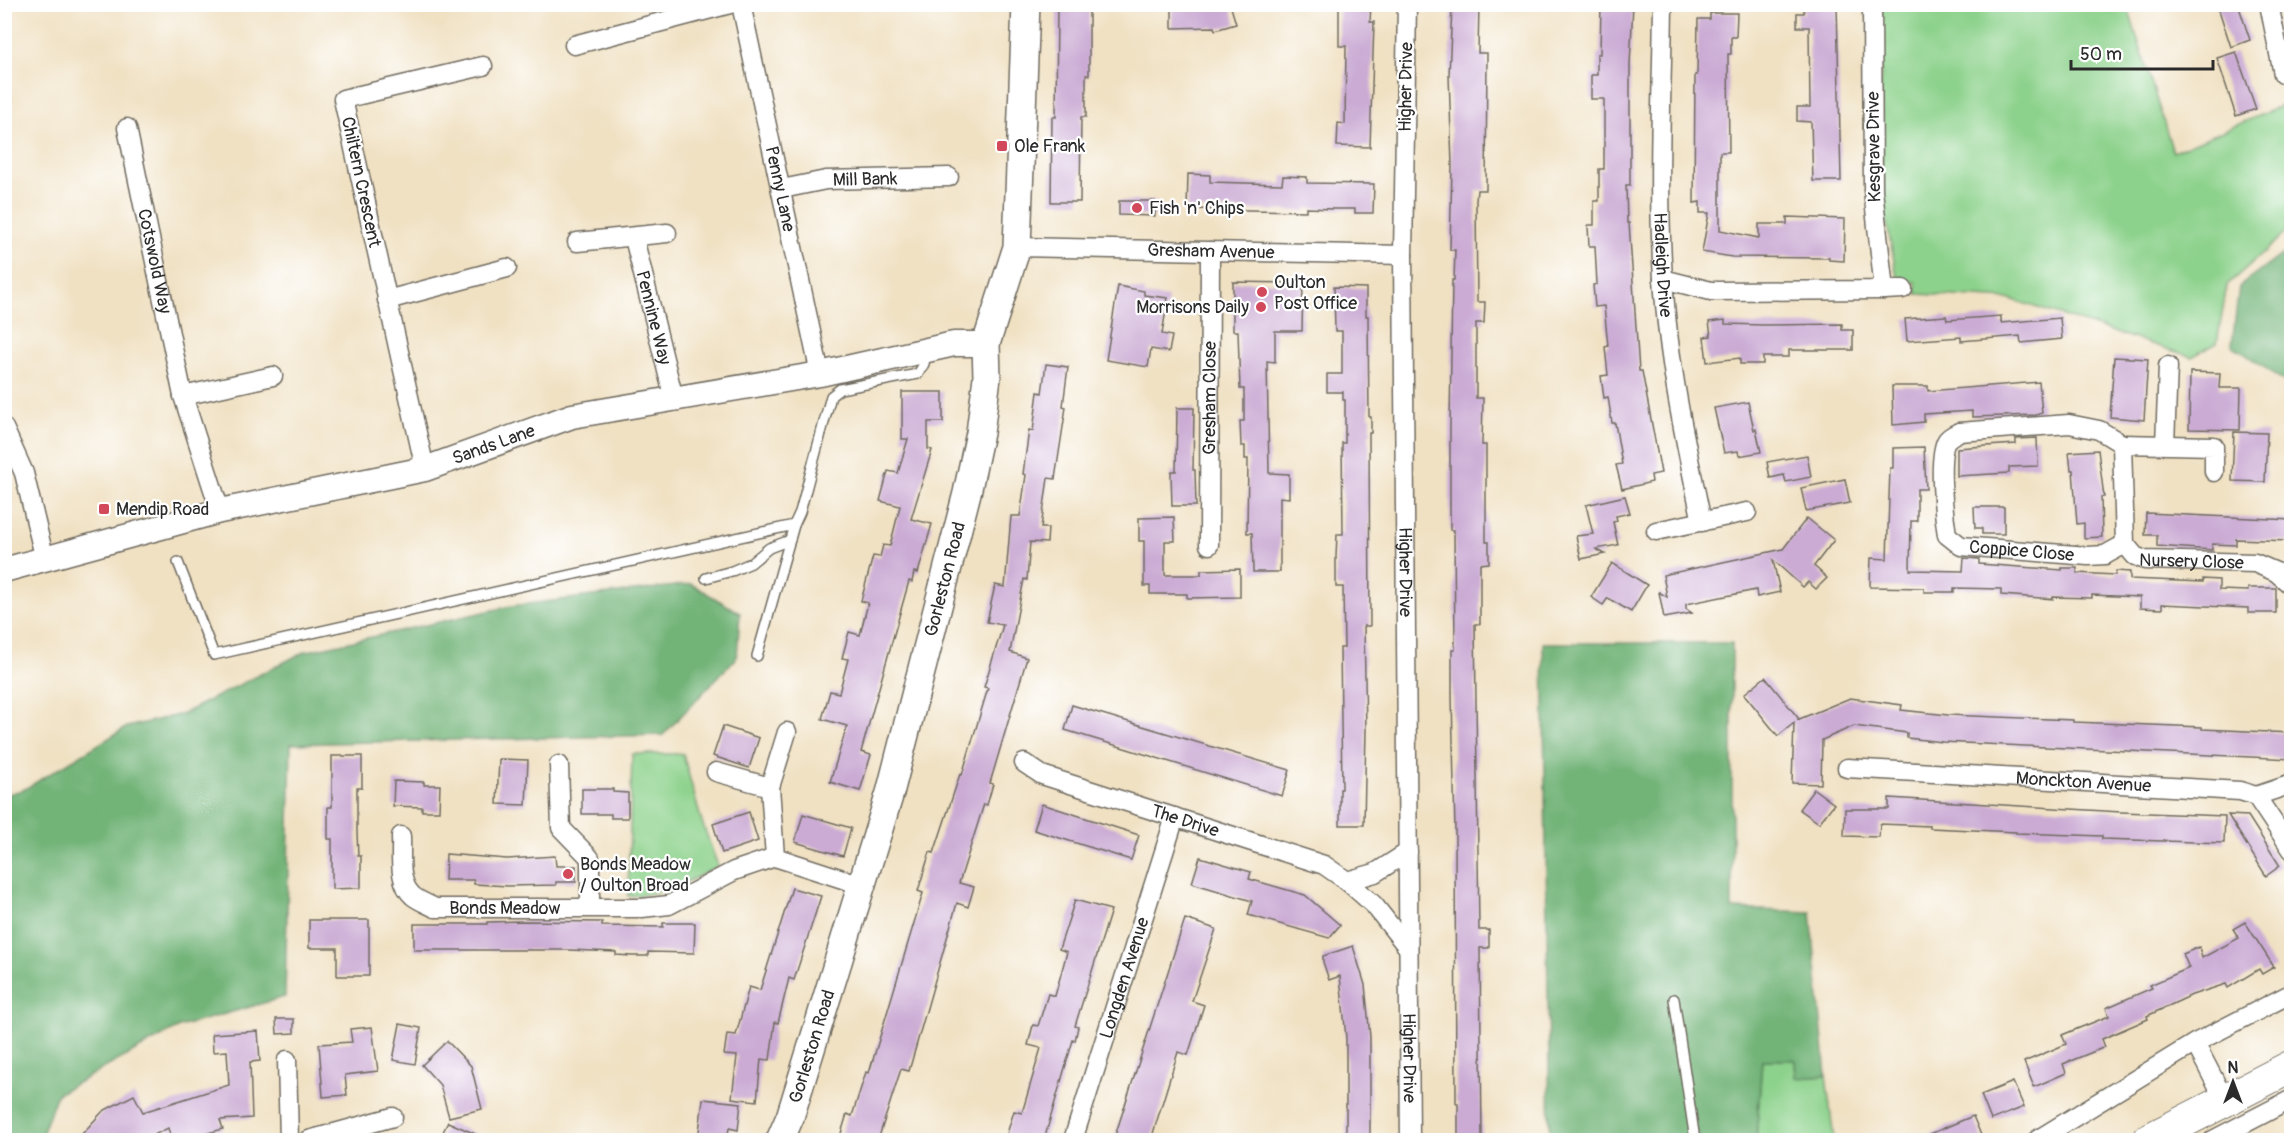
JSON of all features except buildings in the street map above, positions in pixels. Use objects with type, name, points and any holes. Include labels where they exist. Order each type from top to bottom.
[{"type":"highway","points":[[2165,1137],[2225,1101],[2292,1066]]},
{"type":"main road","name":"Gorleston Road","points":[[780,1140],[790,1117],[900,756],[968,493],[980,434],[987,377],[986,344],[1017,247],[1026,4]]},
{"type":"street","points":[[573,45],[730,4]]},
{"type":"street","name":"Penny Lane","points":[[741,4],[820,374]]},
{"type":"street","name":"Higher Drive","points":[[1407,4],[1403,255],[1410,1140]]},
{"type":"street","name":"Hadleigh Drive","points":[[1663,4],[1661,202],[1663,279],[1678,410],[1702,522]]},
{"type":"street","name":"Kesgrave Drive","points":[[1872,4],[1873,190],[1884,290]]},
{"type":"street","points":[[2269,4],[2283,74]]},
{"type":"street","name":"Chiltern Crescent","points":[[425,469],[343,99],[483,66]]},
{"type":"street","name":"Cotswold Way","points":[[127,128],[183,396],[220,511]]},
{"type":"street","name":"Mill Bank","points":[[782,189],[826,180],[949,177]]},
{"type":"street","points":[[577,242],[667,233]]},
{"type":"street","name":"Pennine Way","points":[[634,238],[674,399]]},
{"type":"street","name":"Gresham Avenue","points":[[1017,247],[1403,255]]},
{"type":"street","name":"Gresham Close","points":[[1209,544],[1210,251]]},
{"type":"street","points":[[387,300],[507,268]]},
{"type":"street","points":[[1663,279],[1711,291],[1903,289]]},
{"type":"street","name":"Sands Lane","points":[[4,570],[220,511],[425,469],[572,416],[820,374],[954,344],[986,344]]},
{"type":"street","points":[[2165,444],[2168,366]]},
{"type":"street","points":[[183,396],[273,376]]},
{"type":"street","name":"Coppice Close","points":[[2122,444],[2099,430],[2069,424],[1959,432],[1948,439],[1942,451],[1941,539],[1961,546],[2088,556],[2105,555],[2125,544]]},
{"type":"street","points":[[4,428],[24,473],[45,560]]},
{"type":"street","points":[[2122,444],[2214,446],[2214,472]]},
{"type":"street","name":"Nursery Close","points":[[2122,444],[2125,544],[2135,556],[2145,560],[2255,562],[2276,572],[2292,586]]},
{"type":"street","points":[[1656,531],[1747,512]]},
{"type":"street","points":[[787,732],[770,787],[775,857],[861,885]]},
{"type":"street","name":"The Drive","points":[[1024,763],[1042,775],[1324,865],[1347,881],[1374,905],[1408,948]]},
{"type":"street","points":[[559,765],[561,828],[590,858],[590,907]]},
{"type":"street","name":"Monckton Avenue","points":[[1847,768],[2230,790],[2256,796]]},
{"type":"street","points":[[716,772],[770,787]]},
{"type":"street","points":[[2292,784],[2256,796],[2292,850]]},
{"type":"street","name":"Longden Avenue","points":[[1073,1140],[1175,817]]},
{"type":"street","name":"Bonds Meadow","points":[[401,836],[402,872],[405,884],[413,896],[435,908],[642,908],[669,905],[734,872],[775,857]]},
{"type":"street","points":[[1347,881],[1375,873],[1408,852]]},
{"type":"street","points":[[2037,1140],[2195,1043],[2292,993]]},
{"type":"street","points":[[2195,1043],[2225,1101]]},
{"type":"street","points":[[287,1060],[289,1140]]},
{"type":"street","points":[[2213,1140],[2232,1136],[2292,1099]]},
{"type":"street","points":[[309,1140],[393,1117]]},
{"type":"lane","points":[[757,656],[794,525],[800,512],[831,396],[840,389],[918,374],[924,364],[926,350]]},
{"type":"lane","points":[[178,562],[214,655],[794,525]]},
{"type":"lane","points":[[706,578],[751,564],[769,548],[790,540]]},
{"type":"lane","points":[[1674,999],[1695,1140]]},
{"type":"green space","points":[[1881,5],[2127,5],[2173,152],[2291,102],[2291,228],[2227,285],[2217,343],[2192,357],[2010,299],[1917,294],[1916,282],[1898,282],[1881,193]]},
{"type":"green space","points":[[2291,250],[2291,386],[2232,345],[2239,287]]},
{"type":"green space","points":[[691,584],[740,613],[737,657],[663,735],[291,744],[285,997],[179,1027],[57,1094],[40,1140],[5,1140],[5,795],[25,789],[127,727],[182,714],[304,652],[511,606]]},
{"type":"green space","points":[[1543,643],[1732,643],[1732,909],[1811,912],[1826,1076],[1796,1078],[1795,1060],[1762,1060],[1756,1140],[1550,1140]]},
{"type":"green space","points":[[632,754],[683,754],[701,819],[718,866],[675,887],[628,896]]},
{"type":"green space","points":[[1762,1060],[1795,1060],[1796,1078],[1826,1076],[1834,1140],[1756,1140]]},
{"type":"place","name":"Ole Frank","points":[[1002,146]]},
{"type":"place","name":"Fish 'n' Chips","points":[[1137,208]]},
{"type":"place","name":"Oulton Post Office","points":[[1262,292]]},
{"type":"place","name":"Morrisons Daily","points":[[1261,307]]},
{"type":"place","name":"Mendip Road","points":[[104,509]]},
{"type":"place","name":"Bonds Meadow / Oulton Broad","points":[[568,874]]}]
